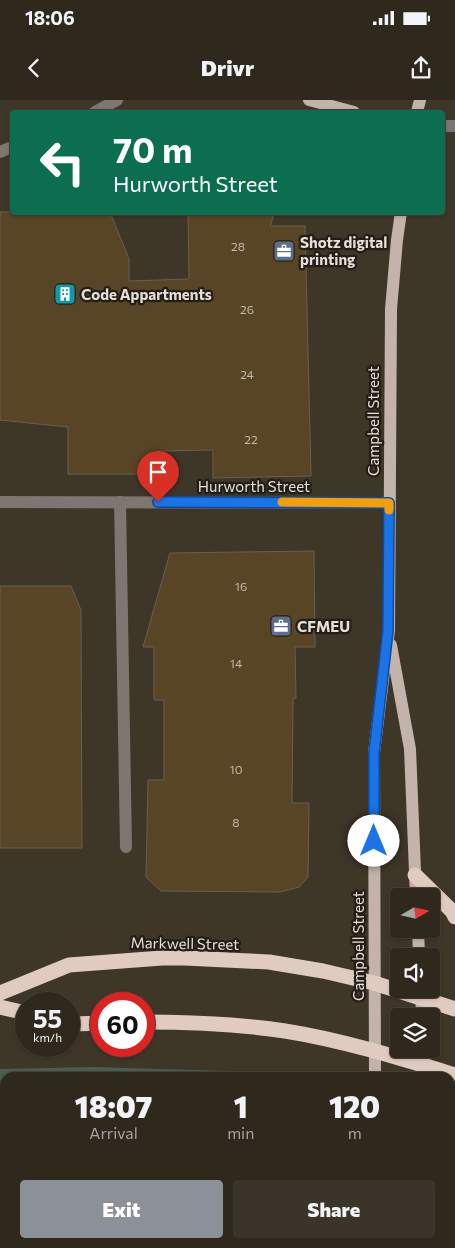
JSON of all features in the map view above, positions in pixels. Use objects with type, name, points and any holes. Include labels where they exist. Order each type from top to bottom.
[{"type":"highway","points":[[415,875],[452,911],[455,917]]},
{"type":"highway","name":"Markwell Street","points":[[0,993],[69,965],[162,958],[269,962],[297,966],[390,986]]},
{"type":"highway","name":"Markwell Street","points":[[432,998],[455,1009]]},
{"type":"highway","points":[[0,1007],[15,1010]]},
{"type":"highway","points":[[155,1022],[181,1022],[277,1030],[375,1052],[425,1071]]},
{"type":"main road","points":[[309,100],[346,110]]},
{"type":"main road","name":"Campbell Street","points":[[375,1072],[374,753],[388,630],[391,309],[401,215]]},
{"type":"main road","name":"Campbell Street","points":[[388,630],[410,750],[416,888]]},
{"type":"main road","points":[[424,1058],[425,1071]]},
{"type":"street","points":[[99,110],[117,100]]},
{"type":"street","name":"Hurworth Street","points":[[0,502],[389,503]]},
{"type":"street","points":[[120,502],[126,847]]},
{"type":"green space","points":[[94,1067],[266,1072],[0,1072],[0,1069]]},
{"type":"building","points":[[0,212],[10,212],[10,215],[111,215],[129,259],[129,281],[189,279],[188,215],[274,215],[270,226],[305,226],[311,476],[213,478],[213,450],[158,451],[159,474],[68,474],[68,427],[0,420]]},
{"type":"building","points":[[314,551],[315,647],[295,647],[296,698],[293,698],[292,803],[309,803],[308,877],[299,887],[280,892],[161,891],[146,877],[148,780],[164,780],[164,700],[154,700],[154,647],[143,647],[170,553]]},
{"type":"building","points":[[0,586],[71,586],[81,610],[82,848],[0,848]]},
{"type":"slow traffic","points":[[282,502],[389,503],[389,510]]},
{"type":"place","name":"Shotz digital printing","points":[[284,251]]},
{"type":"place","name":"Code Appartments","points":[[65,294]]},
{"type":"place","name":"CFMEU","points":[[281,626]]},
{"type":"route","points":[[158,502],[389,503],[388,630],[374,753],[374,841]]}]
